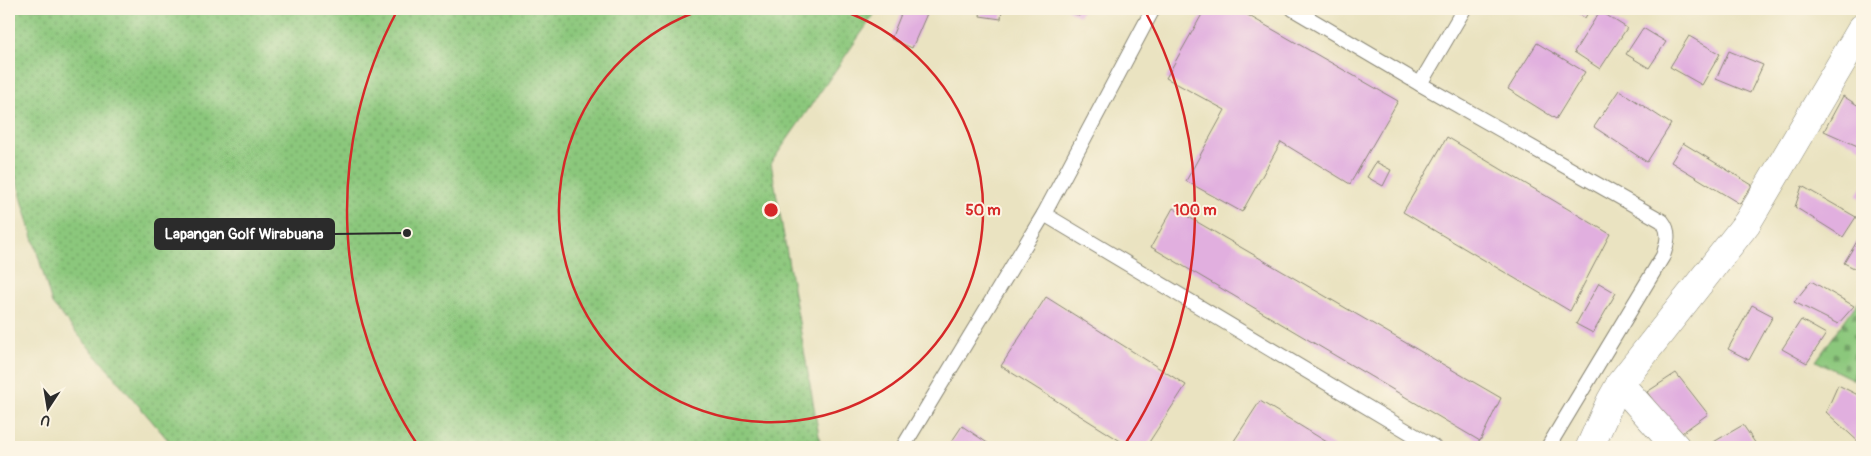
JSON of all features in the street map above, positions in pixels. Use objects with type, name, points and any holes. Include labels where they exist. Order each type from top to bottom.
[{"type":"street","points":[[1590,447],[1620,384],[1747,223],[1862,28]]},
{"type":"street","points":[[1620,384],[1676,447]]},
{"type":"lane","points":[[903,447],[1044,214],[1154,9]]},
{"type":"lane","points":[[1293,9],[1420,84],[1662,221],[1666,226],[1668,236],[1663,256],[1548,447]]},
{"type":"lane","points":[[1420,84],[1464,9]]},
{"type":"lane","points":[[1044,214],[1434,447]]},
{"type":"green space","points":[[9,9],[878,9],[771,163],[821,447],[174,447],[52,304],[9,154]]},
{"type":"green space","points":[[1862,296],[1862,384],[1816,361]]},
{"type":"building","points":[[903,9],[929,9],[912,48],[891,39]]},
{"type":"building","points":[[981,9],[1002,9],[1001,19],[980,16]]},
{"type":"building","points":[[1066,9],[1083,9],[1079,16]]},
{"type":"building","points":[[1205,9],[1237,9],[1398,101],[1350,184],[1281,142],[1242,212],[1186,181],[1225,110],[1166,78]]},
{"type":"building","points":[[1569,9],[1590,9],[1585,18]]},
{"type":"building","points":[[1600,11],[1627,28],[1600,69],[1574,52]]},
{"type":"building","points":[[1643,28],[1666,42],[1649,68],[1626,54]]},
{"type":"building","points":[[1689,36],[1720,54],[1702,85],[1670,67]]},
{"type":"building","points":[[1537,43],[1585,72],[1556,119],[1508,89]]},
{"type":"building","points":[[1729,51],[1763,65],[1750,93],[1716,79]]},
{"type":"building","points":[[1619,90],[1671,124],[1647,162],[1594,127]]},
{"type":"building","points":[[1843,96],[1862,108],[1862,148],[1824,131]]},
{"type":"building","points":[[1447,137],[1610,234],[1570,311],[1403,212]]},
{"type":"building","points":[[1683,143],[1752,185],[1740,204],[1671,162]]},
{"type":"building","points":[[1376,162],[1391,170],[1383,186],[1367,177]]},
{"type":"building","points":[[1802,186],[1856,217],[1843,237],[1795,207]]},
{"type":"building","points":[[1862,186],[1862,200],[1856,195]]},
{"type":"building","points":[[1173,208],[1501,398],[1480,441],[1151,247]]},
{"type":"building","points":[[1862,233],[1862,272],[1844,263]]},
{"type":"building","points":[[1811,281],[1854,306],[1838,324],[1794,302]]},
{"type":"building","points":[[1599,283],[1616,293],[1593,333],[1576,324]]},
{"type":"building","points":[[1046,297],[1186,385],[1146,447],[1130,447],[1001,366]]},
{"type":"building","points":[[1752,305],[1773,316],[1749,360],[1728,349]]},
{"type":"building","points":[[1801,320],[1826,334],[1807,363],[1782,349]]},
{"type":"building","points":[[1676,373],[1708,414],[1679,435],[1647,392]]},
{"type":"building","points":[[1838,385],[1862,397],[1862,445],[1826,412]]},
{"type":"building","points":[[1260,401],[1335,447],[1230,447]]},
{"type":"building","points":[[1743,425],[1758,447],[1705,447]]},
{"type":"building","points":[[962,426],[992,446],[948,447]]},
{"type":"place","name":"Lapangan Golf Wirabuana","points":[[407,233]]}]
